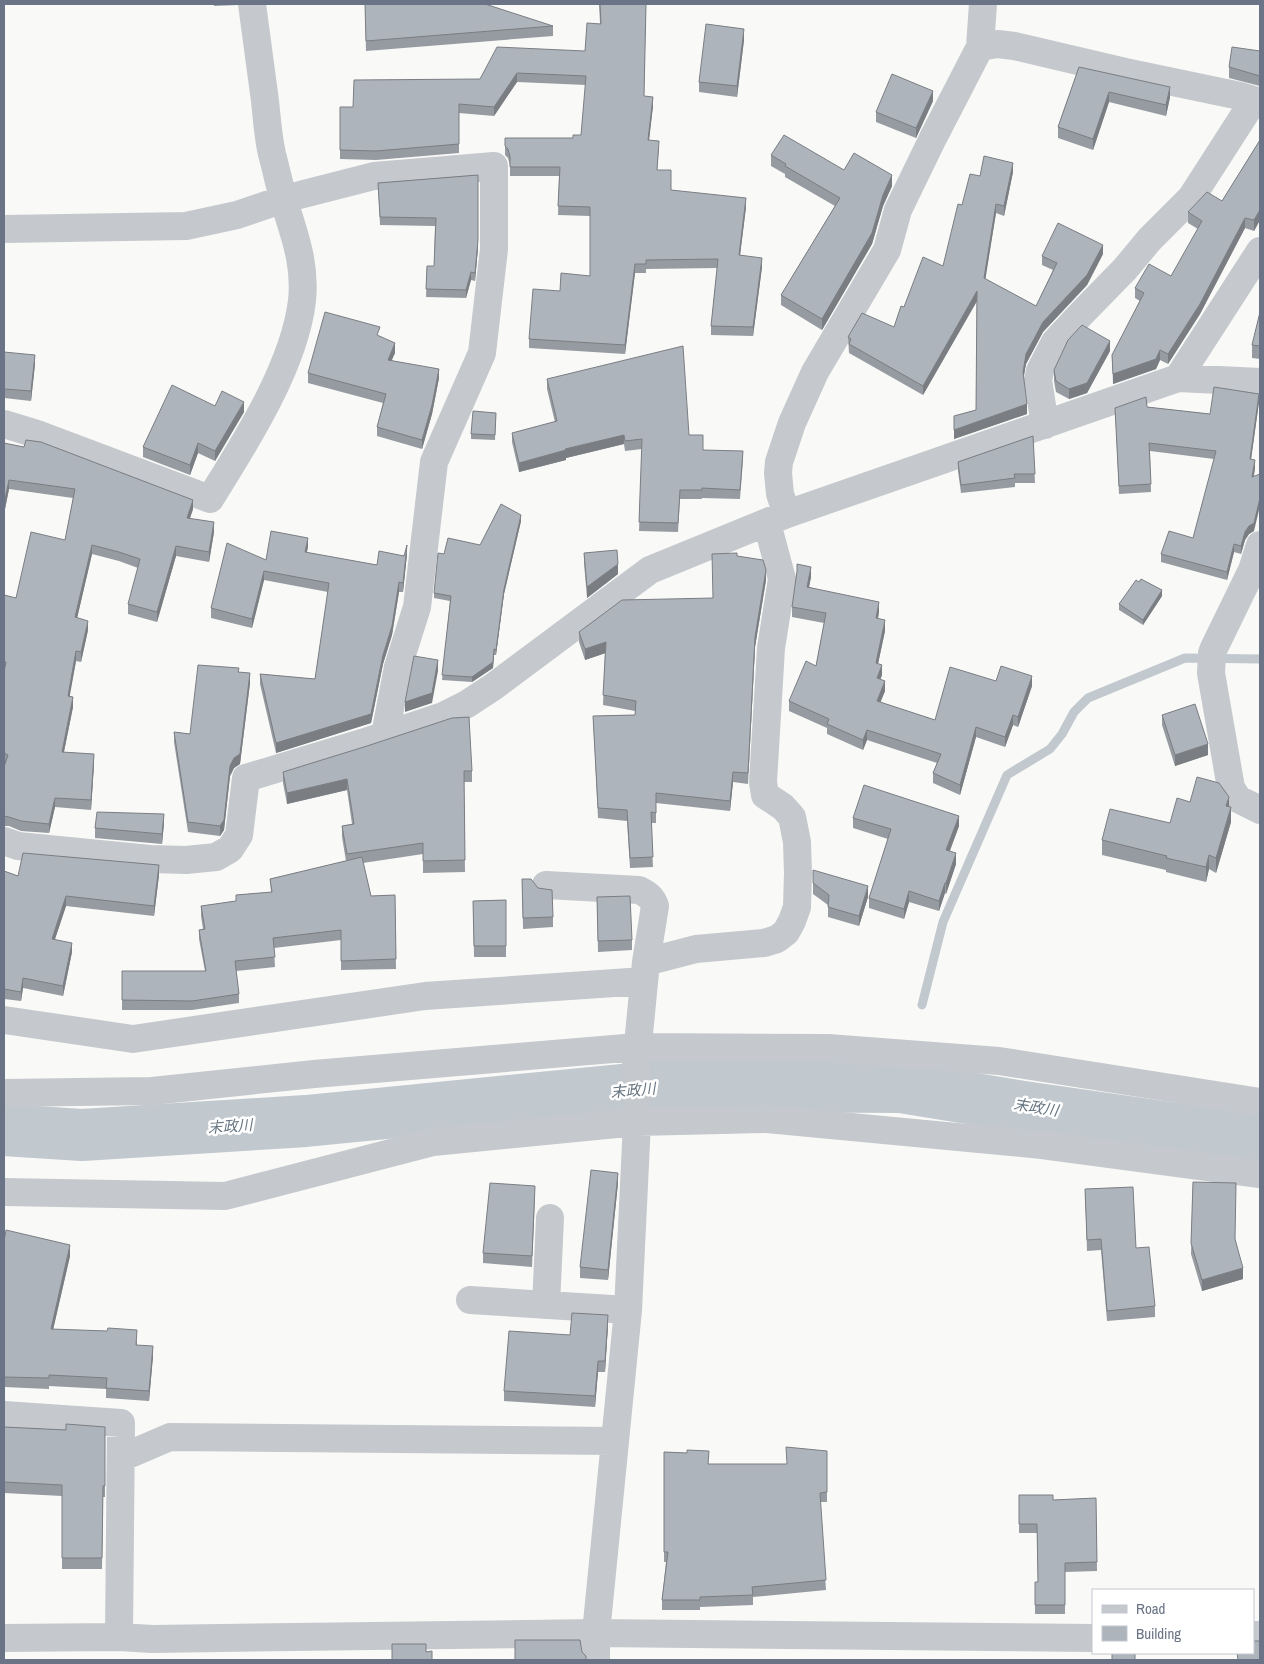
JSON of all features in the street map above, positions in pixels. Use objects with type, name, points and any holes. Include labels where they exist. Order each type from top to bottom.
[{"type":"street","points":[[4,424],[40,435],[210,499],[234,461],[274,387],[297,329],[302,301],[303,272],[298,244],[272,152],[252,4]]},
{"type":"street","points":[[4,1020],[133,1039],[425,996],[645,971],[696,949],[764,943],[777,939],[786,932],[797,907],[797,842],[792,817],[783,807],[765,795],[763,782],[771,648],[782,579],[777,518],[780,494],[779,462],[792,423],[815,372],[887,250],[898,210],[932,138],[980,47],[983,4]]},
{"type":"street","points":[[980,47],[998,44],[1014,46],[1257,101],[1191,198],[1150,239],[1125,269],[1055,342],[1040,371],[1038,380],[1046,425]]},
{"type":"street","points":[[4,229],[186,226],[237,215],[284,199],[374,176],[494,166],[494,250],[482,353],[434,462],[418,607],[398,668],[385,735]]},
{"type":"street","points":[[1178,378],[1260,251]]},
{"type":"street","points":[[4,841],[18,846],[150,859],[186,860],[216,857],[230,849],[240,835],[246,778],[443,716],[467,704],[493,688],[650,570],[777,518],[1178,378],[1260,382]]},
{"type":"street","points":[[1260,545],[1252,570],[1212,659],[1211,673],[1231,788],[1238,799],[1260,810]]},
{"type":"street","points":[[546,885],[639,890],[647,894],[655,906],[645,971],[636,1056],[637,1117],[628,1310],[596,1634],[596,1660]]},
{"type":"street","points":[[4,1093],[152,1091],[314,1074],[636,1056],[828,1048],[999,1061],[1260,1102]]},
{"type":"street","points":[[4,1192],[225,1196],[433,1142],[637,1117],[766,1119],[1042,1145],[1260,1174]]},
{"type":"street","points":[[546,1305],[550,1218]]},
{"type":"street","points":[[470,1300],[628,1310]]},
{"type":"street","points":[[4,1415],[122,1424],[119,1637]]},
{"type":"street","points":[[121,1458],[170,1437],[615,1441]]},
{"type":"street","points":[[4,1638],[119,1637],[152,1639],[596,1634],[1092,1638]]},
{"type":"building","points":[[365,4],[485,4],[553,26],[366,41]]},
{"type":"building","points":[[600,4],[646,4],[644,96],[653,97],[648,140],[659,141],[657,170],[671,170],[671,190],[746,198],[739,255],[762,258],[753,327],[711,326],[718,259],[646,260],[646,264],[635,264],[625,345],[529,339],[533,289],[560,291],[561,273],[590,276],[590,207],[558,206],[560,167],[510,167],[510,157],[505,146],[505,138],[573,138],[573,135],[581,135],[586,76],[517,73],[494,107],[459,104],[459,144],[376,151],[340,150],[340,107],[353,107],[354,80],[480,79],[497,47],[585,51],[587,23],[601,24]]},
{"type":"building","points":[[706,24],[744,29],[737,86],[699,82]]},
{"type":"building","points":[[1232,47],[1260,51],[1260,76],[1229,67]]},
{"type":"building","points":[[1079,67],[1170,87],[1166,105],[1109,92],[1093,139],[1058,127]]},
{"type":"building","points":[[892,74],[933,91],[916,128],[876,112]]},
{"type":"building","points":[[784,135],[844,170],[854,153],[892,175],[883,195],[872,233],[822,319],[781,295],[840,198],[785,166],[786,164],[771,155]]},
{"type":"building","points":[[1260,140],[1260,210],[1254,220],[1245,218],[1200,304],[1168,354],[1160,350],[1156,359],[1113,374],[1112,355],[1144,293],[1135,288],[1149,264],[1171,276],[1202,221],[1188,212],[1207,192],[1222,201]]},
{"type":"building","points":[[984,156],[1013,163],[1004,206],[996,204],[984,278],[1036,306],[1057,263],[1042,256],[1058,223],[1103,245],[1087,275],[1043,322],[1026,354],[1023,372],[1027,404],[954,430],[954,416],[976,410],[977,291],[923,386],[849,344],[851,339],[848,337],[862,313],[894,327],[901,306],[904,307],[923,257],[943,266],[958,204],[962,205],[970,174],[980,176]]},
{"type":"building","points":[[478,175],[478,240],[475,273],[471,272],[466,290],[426,289],[427,266],[434,266],[436,218],[380,217],[378,183]]},
{"type":"building","points":[[325,312],[380,327],[377,335],[395,343],[388,360],[439,369],[432,405],[422,440],[377,427],[386,394],[308,373]]},
{"type":"building","points":[[1260,312],[1260,346],[1252,345]]},
{"type":"building","points":[[1082,325],[1110,341],[1087,383],[1069,389],[1056,381],[1054,370],[1068,340]]},
{"type":"building","points":[[683,346],[689,435],[703,435],[703,450],[743,451],[740,490],[702,488],[702,490],[680,490],[678,523],[639,522],[642,439],[625,441],[624,435],[565,449],[519,463],[512,433],[557,421],[547,379]]},
{"type":"building","points":[[4,352],[35,355],[31,391],[4,389]]},
{"type":"building","points":[[172,385],[215,406],[222,391],[244,402],[215,451],[198,443],[190,465],[143,447]]},
{"type":"building","points":[[1214,387],[1259,394],[1250,459],[1255,460],[1252,477],[1260,474],[1260,498],[1254,523],[1245,532],[1241,546],[1234,544],[1227,572],[1161,554],[1169,531],[1193,538],[1216,451],[1149,443],[1151,484],[1119,486],[1115,408],[1146,397],[1147,407],[1210,414]]},
{"type":"building","points":[[473,411],[496,413],[495,435],[471,434]]},
{"type":"building","points":[[1033,436],[1035,474],[1014,474],[1015,478],[961,485],[958,462]]},
{"type":"building","points":[[26,440],[41,442],[193,500],[187,518],[214,522],[209,552],[176,546],[157,612],[128,604],[140,559],[92,545],[75,617],[88,621],[81,652],[76,651],[68,696],[73,697],[62,752],[94,754],[91,800],[55,798],[49,824],[21,821],[4,816],[4,767],[8,755],[4,753],[4,672],[6,662],[4,662],[4,595],[16,598],[31,532],[65,540],[75,489],[9,480],[4,504],[4,443],[24,447]]},
{"type":"building","points":[[501,504],[521,515],[504,589],[493,662],[472,677],[442,675],[451,596],[434,593],[438,553],[444,554],[448,538],[480,545]]},
{"type":"building","points":[[271,531],[308,538],[305,552],[377,565],[379,551],[404,556],[407,545],[403,583],[399,582],[392,626],[383,655],[371,714],[276,743],[260,674],[315,679],[329,583],[264,571],[252,619],[211,608],[227,543],[266,560]]},
{"type":"building","points":[[617,550],[618,564],[587,587],[584,553]]},
{"type":"building","points":[[737,553],[737,556],[763,560],[766,570],[755,637],[748,773],[733,772],[730,801],[656,793],[656,813],[651,812],[653,857],[630,858],[627,810],[598,808],[593,716],[635,715],[636,701],[603,695],[606,642],[585,649],[579,632],[622,600],[713,598],[712,554]]},
{"type":"building","points":[[797,564],[811,567],[807,587],[879,602],[876,618],[885,620],[876,663],[882,665],[877,678],[885,681],[877,701],[935,720],[950,667],[996,681],[1001,666],[1032,676],[1018,717],[1013,715],[1005,737],[976,727],[960,785],[933,773],[941,754],[867,730],[863,740],[827,724],[829,719],[789,701],[806,661],[816,666],[826,613],[792,607]]},
{"type":"building","points":[[1141,579],[1162,590],[1143,620],[1119,604],[1136,580],[1139,582]]},
{"type":"building","points":[[414,656],[438,660],[432,693],[405,702]]},
{"type":"building","points":[[198,665],[239,668],[238,672],[250,673],[240,754],[234,758],[230,766],[224,820],[220,826],[188,822],[174,732],[190,734]]},
{"type":"building","points":[[1195,704],[1208,744],[1175,755],[1162,715]]},
{"type":"building","points":[[469,717],[472,771],[464,771],[465,860],[423,861],[423,843],[347,854],[342,826],[354,824],[347,779],[287,793],[283,772],[452,718]]},
{"type":"building","points":[[1197,777],[1219,783],[1229,797],[1226,806],[1231,807],[1216,858],[1209,855],[1206,867],[1102,840],[1110,809],[1170,823],[1177,798],[1190,802]]},
{"type":"building","points":[[864,785],[959,816],[946,850],[956,853],[939,901],[909,891],[904,909],[869,898],[891,829],[853,818]]},
{"type":"building","points":[[97,812],[164,814],[162,834],[95,828]]},
{"type":"building","points":[[23,853],[159,865],[154,906],[66,896],[52,939],[72,943],[63,986],[23,978],[21,992],[4,989],[4,871],[18,876]]},
{"type":"building","points":[[362,857],[371,896],[395,895],[396,959],[341,961],[341,930],[273,938],[275,957],[235,961],[239,994],[192,1001],[122,1000],[122,971],[206,971],[199,930],[205,929],[201,906],[236,901],[236,895],[272,892],[270,879]]},
{"type":"building","points":[[813,870],[868,886],[859,916],[828,907],[829,895],[813,883]]},
{"type":"building","points":[[522,879],[531,879],[538,888],[552,890],[553,917],[523,918]]},
{"type":"building","points":[[630,896],[632,940],[598,941],[597,897]]},
{"type":"building","points":[[506,900],[506,946],[474,946],[473,901]]},
{"type":"building","points":[[591,1170],[618,1173],[608,1270],[580,1267]]},
{"type":"building","points":[[1193,1182],[1236,1183],[1235,1239],[1243,1268],[1202,1280],[1191,1243]]},
{"type":"building","points":[[490,1183],[535,1186],[532,1256],[483,1253]]},
{"type":"building","points":[[1133,1187],[1136,1248],[1149,1247],[1155,1306],[1107,1311],[1101,1239],[1087,1240],[1085,1189]]},
{"type":"building","points":[[6,1230],[70,1245],[51,1329],[107,1331],[108,1328],[137,1330],[136,1345],[153,1346],[149,1391],[106,1388],[107,1378],[49,1375],[49,1378],[4,1377],[4,1241]]},
{"type":"building","points":[[572,1313],[608,1315],[605,1361],[598,1361],[595,1396],[504,1391],[509,1331],[570,1335]]},
{"type":"building","points":[[66,1424],[105,1427],[102,1558],[62,1558],[62,1485],[4,1482],[4,1427],[66,1430]]},
{"type":"building","points":[[786,1447],[827,1451],[827,1492],[820,1493],[826,1580],[752,1587],[753,1595],[700,1597],[700,1600],[662,1600],[668,1552],[664,1552],[664,1452],[687,1453],[687,1450],[709,1451],[708,1464],[787,1464]]},
{"type":"building","points":[[1019,1495],[1053,1495],[1053,1500],[1096,1498],[1097,1562],[1065,1563],[1065,1605],[1035,1605],[1035,1582],[1038,1582],[1037,1524],[1019,1524]]},
{"type":"building","points":[[515,1640],[580,1640],[582,1652],[586,1656],[586,1660],[515,1660]]},
{"type":"building","points":[[1254,1641],[1260,1641],[1260,1660],[1238,1660],[1237,1654],[1254,1654]]},
{"type":"building","points":[[392,1644],[426,1644],[426,1652],[432,1651],[432,1660],[392,1660]]},
{"type":"building","points":[[1112,1654],[1135,1654],[1135,1660],[1112,1660]]},
{"type":"waterway","points":[[922,1005],[943,922],[1007,775],[1050,749],[1062,734],[1074,712],[1088,698],[1185,658],[1260,659]]},
{"type":"waterway","name":"末政川","points":[[4,1130],[82,1135],[306,1121],[651,1087],[901,1087],[1023,1107],[1260,1141]]}]
